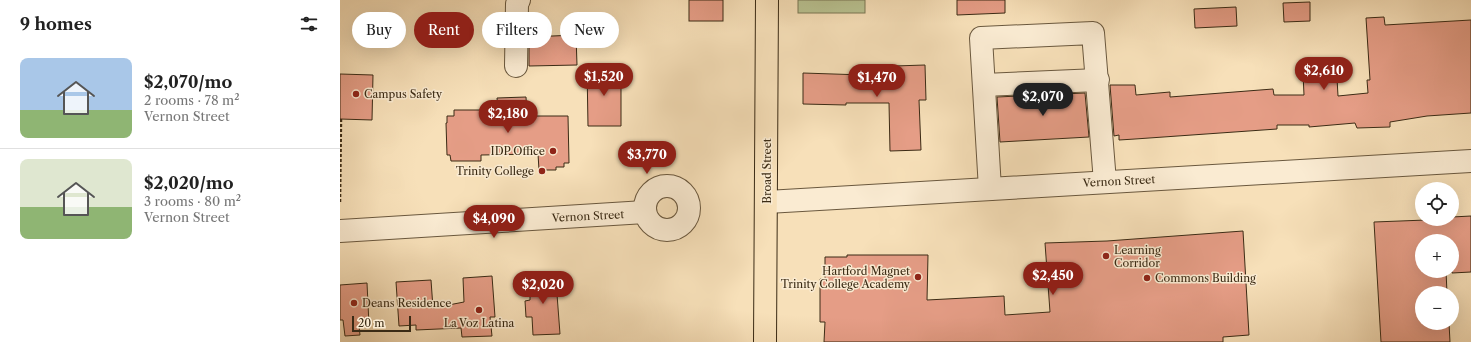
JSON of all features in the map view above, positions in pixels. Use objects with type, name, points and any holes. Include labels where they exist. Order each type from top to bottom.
[{"type":"main road","name":"Broad Street","points":[[765,342],[767,0]]},
{"type":"street","points":[[516,66],[517,4],[520,0]]},
{"type":"street","points":[[990,189],[981,38],[1093,33],[1098,80],[1105,182]]},
{"type":"street","points":[[984,86],[1098,80]]},
{"type":"street","name":"Vernon Street","points":[[767,202],[1471,162]]},
{"type":"street","name":"Vernon Street","points":[[340,231],[645,212]]},
{"type":"path","points":[[340,202],[341,119]]},
{"type":"green space","points":[[798,0],[865,0],[865,13],[798,13]]},
{"type":"building","points":[[689,0],[723,0],[723,21],[689,21]]},
{"type":"building","points":[[957,0],[1005,0],[1005,13],[957,15]]},
{"type":"building","points":[[1310,2],[1310,21],[1284,22],[1283,3]]},
{"type":"building","points":[[1236,7],[1237,26],[1195,28],[1194,9]]},
{"type":"building","points":[[1384,17],[1385,25],[1471,20],[1471,113],[1427,116],[1390,122],[1390,127],[1357,128],[1355,123],[1309,127],[1309,125],[1277,125],[1277,129],[1135,139],[1119,140],[1119,135],[1114,136],[1110,85],[1135,85],[1136,95],[1170,92],[1170,97],[1273,89],[1274,95],[1304,95],[1303,73],[1326,71],[1326,77],[1337,78],[1338,96],[1368,93],[1367,80],[1370,80],[1366,18]]},
{"type":"building","points":[[552,36],[560,36],[560,48],[576,48],[577,65],[529,66],[529,48],[552,48]]},
{"type":"building","points":[[925,65],[926,100],[919,100],[921,150],[890,151],[889,103],[846,103],[846,105],[803,104],[803,73],[894,76],[894,66]]},
{"type":"building","points":[[587,67],[621,68],[621,126],[588,126]]},
{"type":"building","name":"Campus Safety","points":[[340,74],[373,75],[372,120],[340,119]]},
{"type":"building","points":[[1085,93],[1089,137],[1000,142],[997,97]]},
{"type":"building","points":[[526,97],[527,116],[568,116],[569,163],[564,163],[564,167],[556,167],[556,170],[539,170],[538,154],[481,155],[481,161],[451,161],[450,155],[447,155],[446,123],[447,116],[454,116],[454,110],[498,110],[497,98]]},
{"type":"building","points":[[1471,216],[1471,272],[1459,273],[1459,234],[1415,234],[1415,278],[1446,278],[1447,286],[1415,286],[1415,330],[1449,330],[1450,342],[1381,342],[1374,222],[1415,220],[1415,226],[1459,226],[1459,217]]},
{"type":"building","name":"Commons Building","points":[[1243,231],[1249,335],[1223,337],[1223,342],[824,342],[825,322],[820,322],[820,279],[825,279],[825,257],[847,257],[847,255],[928,255],[927,300],[1004,296],[1005,315],[1050,312],[1045,243],[1107,241]]},
{"type":"building","points":[[553,273],[554,281],[556,281],[560,334],[533,335],[532,317],[526,317],[525,301],[530,300],[530,274]]},
{"type":"building","points":[[492,276],[495,317],[490,317],[492,336],[462,337],[461,328],[416,330],[416,325],[399,326],[396,282],[431,280],[433,308],[464,302],[463,278]]},
{"type":"building","name":"Deans Residence","points":[[367,283],[369,325],[359,326],[360,335],[345,336],[343,320],[340,320],[340,285]]},
{"type":"place","name":"Campus Safety","points":[[356,94]]},
{"type":"place","name":"IDP Office","points":[[553,151]]},
{"type":"place","name":"Trinity College","points":[[542,171]]},
{"type":"place","name":"Learning Corridor","points":[[1106,256]]},
{"type":"place","name":"Hartford Magnet Trinity College Academy","points":[[918,277]]},
{"type":"place","name":"Commons Building","points":[[1147,278]]},
{"type":"place","name":"Deans Residence","points":[[354,303]]},
{"type":"place","name":"La Voz Latina","points":[[479,310]]}]
